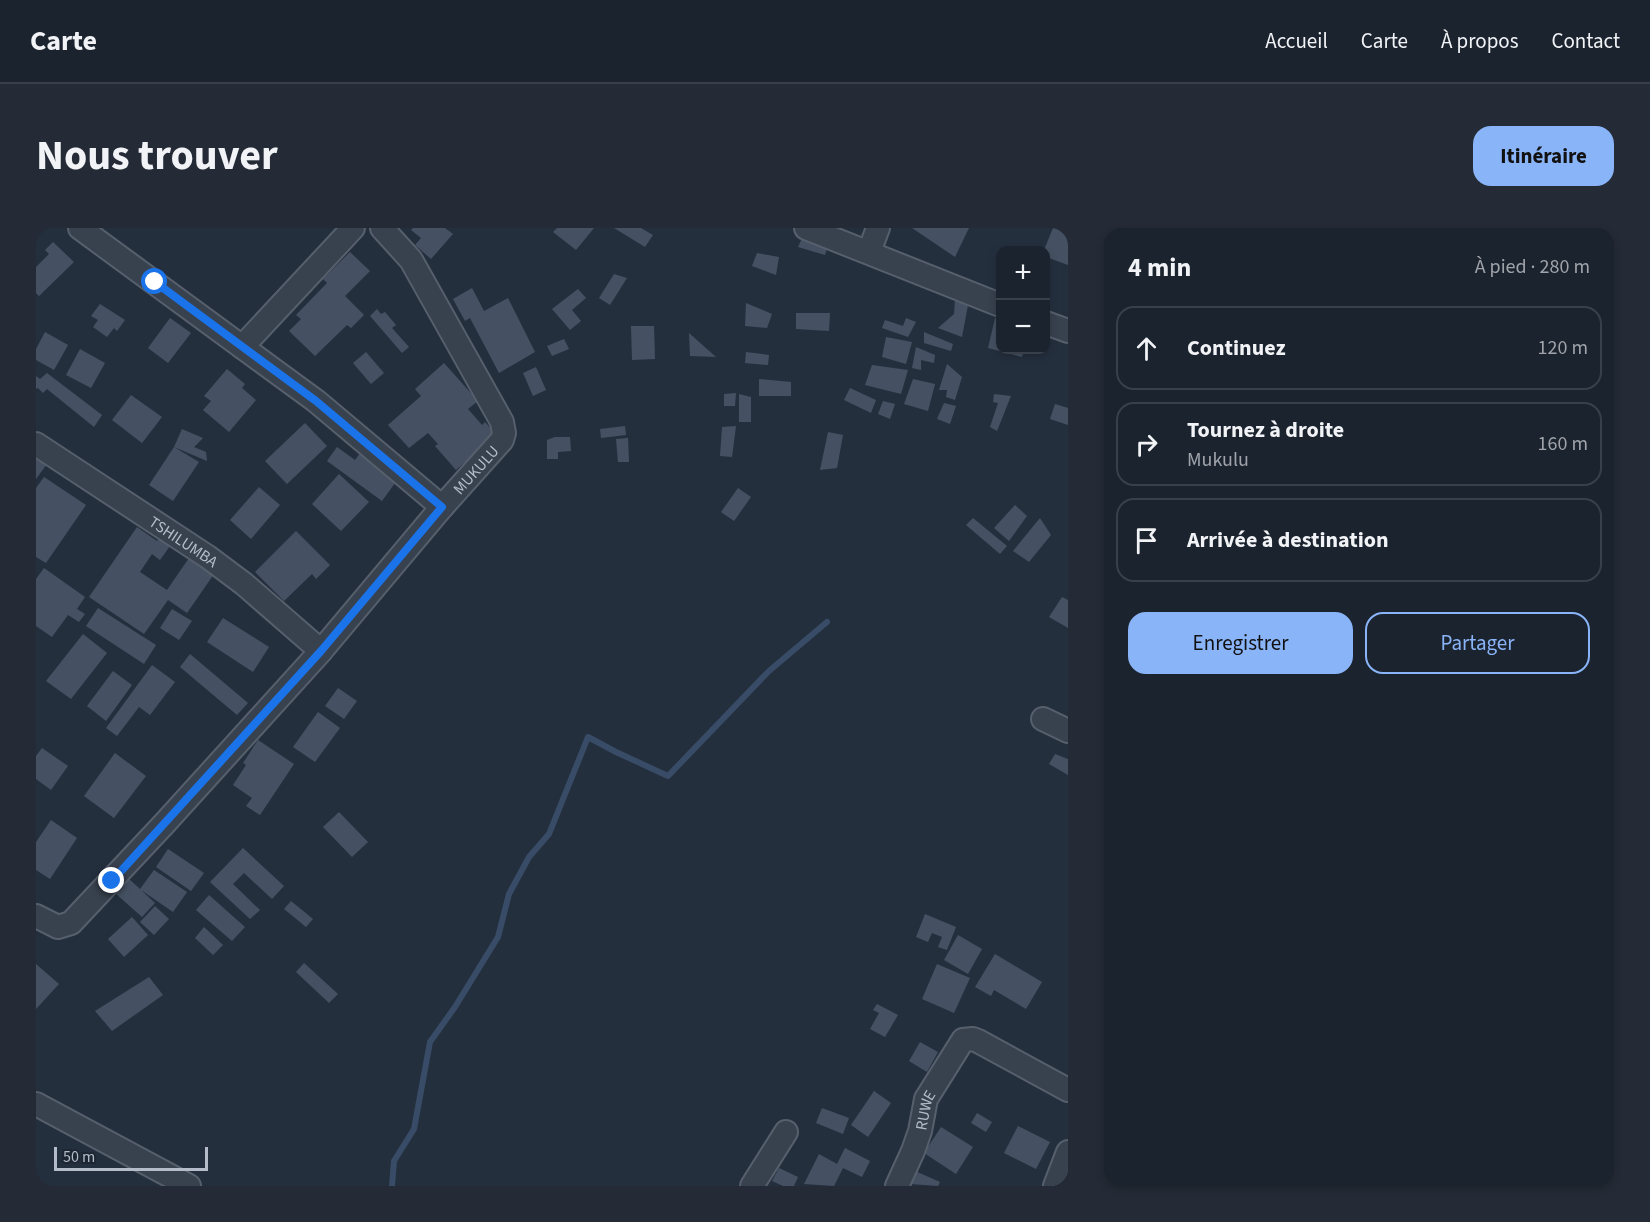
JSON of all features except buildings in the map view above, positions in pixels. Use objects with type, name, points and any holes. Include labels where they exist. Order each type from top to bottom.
[{"type":"street","points":[[80,228],[316,401],[442,507]]},
{"type":"street","points":[[242,346],[353,228]]},
{"type":"street","name":"MUKULU","points":[[36,916],[58,927],[71,923],[321,651],[442,507],[502,440],[503,428],[411,260],[382,228]]},
{"type":"street","points":[[806,228],[996,303]]},
{"type":"street","points":[[869,252],[878,228]]},
{"type":"street","points":[[1050,324],[1068,331]]},
{"type":"street","name":"TSHILUMBA","points":[[36,444],[208,557],[244,584],[321,651]]},
{"type":"street","points":[[1043,719],[1068,731]]},
{"type":"street","name":"RUWE","points":[[897,1186],[914,1151],[926,1099],[963,1040],[973,1038],[1068,1090]]},
{"type":"street","points":[[36,1104],[189,1186]]},
{"type":"street","points":[[752,1186],[786,1132]]},
{"type":"street","points":[[1055,1186],[1068,1152]]},
{"type":"waterway","points":[[392,1186],[394,1161],[414,1129],[430,1042],[455,1007],[498,937],[509,894],[529,857],[549,834],[588,737],[668,776],[769,671],[827,622]]},
{"type":"route","points":[[112,881],[321,651],[442,507],[316,401],[155,282]]}]
